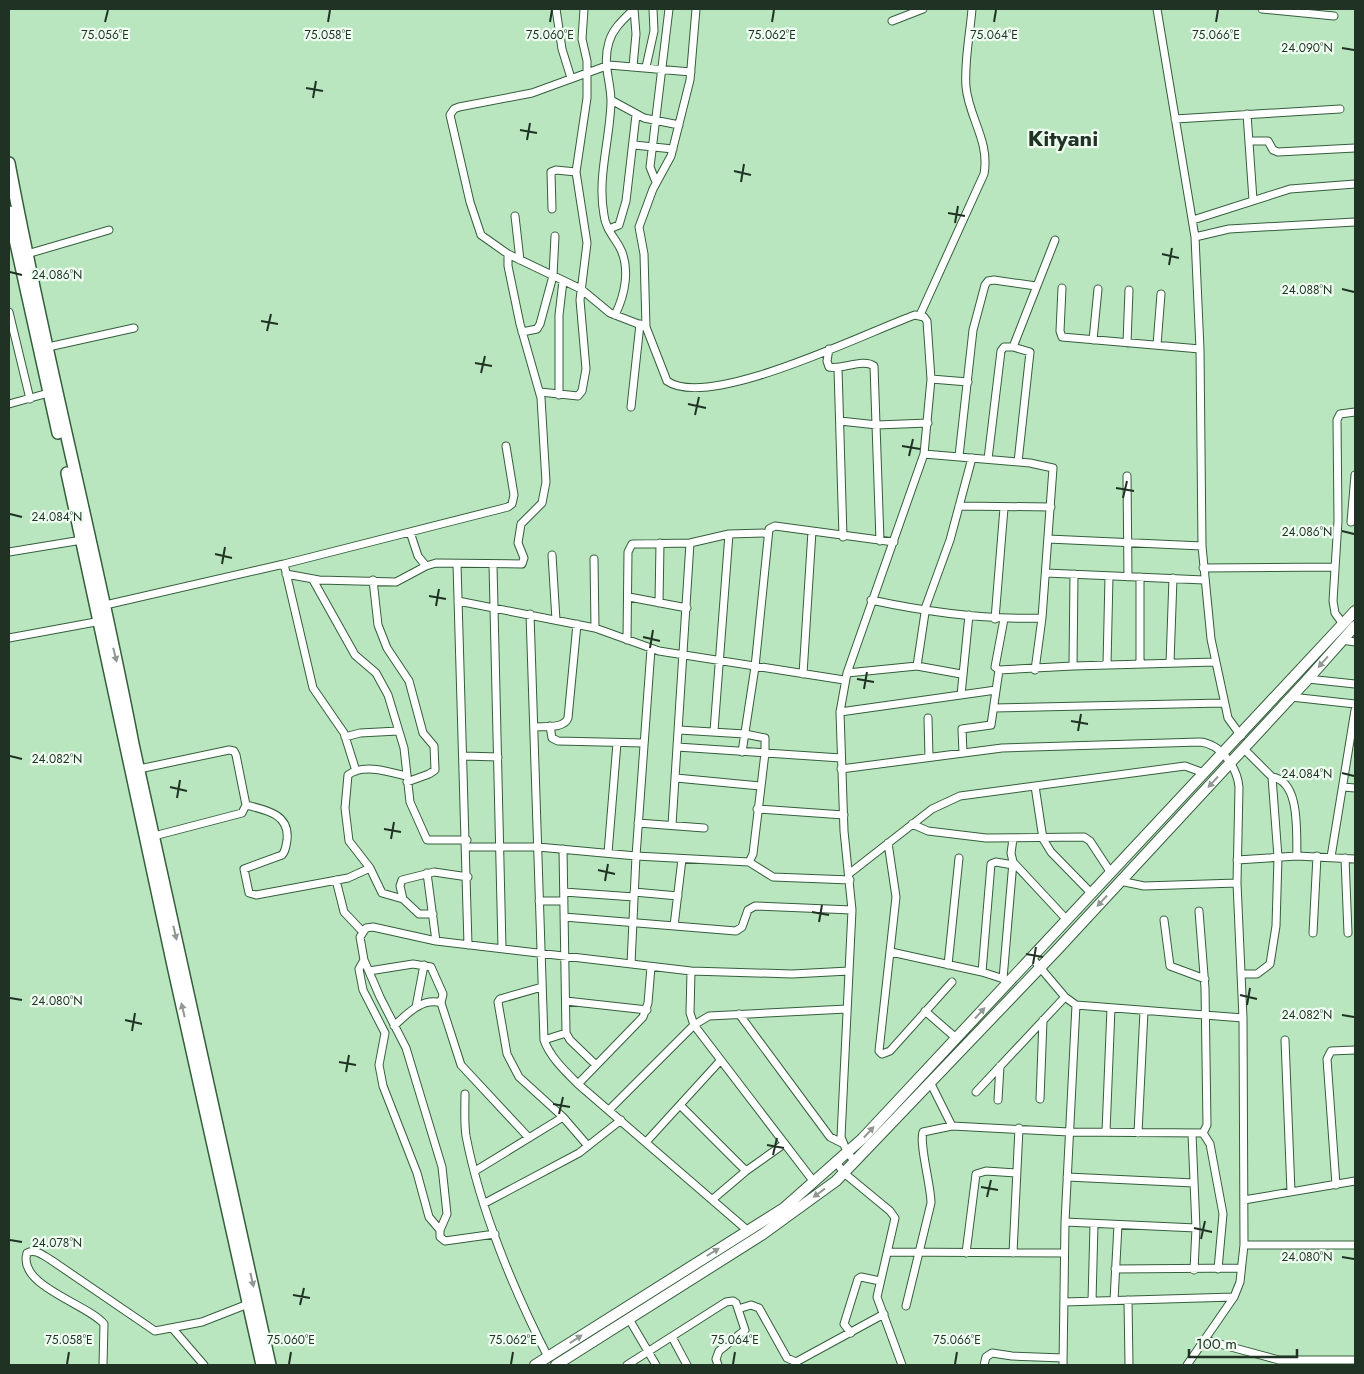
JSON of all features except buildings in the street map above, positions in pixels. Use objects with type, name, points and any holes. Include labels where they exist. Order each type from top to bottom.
[{"type":"main road","points":[[9,162],[15,238],[27,254],[48,347],[54,391],[82,540],[100,606]]},
{"type":"main road","points":[[9,212],[54,391],[262,1365]]},
{"type":"main road","points":[[556,1365],[754,1240],[856,1162],[1308,679],[1338,637],[1343,624],[1355,611]]},
{"type":"main road","points":[[535,1365],[784,1208],[836,1162],[844,1147],[862,1139],[1007,980],[1032,958],[1240,734],[1338,637],[1355,626]]},
{"type":"main road","points":[[120,703],[139,769],[270,1365]]},
{"type":"main road","points":[[747,1230],[754,1240]]},
{"type":"street","points":[[556,9],[562,49],[571,78]]},
{"type":"street","points":[[540,392],[575,397],[582,391],[586,356],[581,289],[587,243],[576,172],[587,98],[588,73],[582,40],[584,9]]},
{"type":"street","points":[[633,66],[636,34],[634,9]]},
{"type":"street","points":[[615,315],[623,295],[625,269],[620,248],[604,218],[602,185],[611,100],[605,67],[612,34],[634,9]]},
{"type":"street","points":[[646,68],[654,31],[653,9]]},
{"type":"street","points":[[656,182],[650,167],[669,9]]},
{"type":"street","points":[[631,407],[643,326],[644,254],[639,227],[640,219],[656,182],[669,163],[673,149],[691,72],[696,9]]},
{"type":"street","points":[[892,22],[923,9]]},
{"type":"street","points":[[920,315],[984,174],[986,162],[982,135],[966,86],[972,9]]},
{"type":"street","points":[[1157,9],[1195,237],[1200,349],[1203,568],[1215,662],[1228,718],[1246,746],[1272,777],[1280,780],[1293,796],[1297,856]]},
{"type":"street","points":[[1262,9],[1334,16]]},
{"type":"street","points":[[691,72],[615,64],[532,93],[459,107],[451,111],[450,118],[477,228],[487,240],[508,254],[581,289],[602,308],[643,326],[667,381],[677,386],[706,386],[750,379],[885,325],[915,315],[920,315],[927,321],[931,379],[924,454],[894,542],[871,600],[846,677],[840,712],[841,769],[852,910],[847,1009],[844,1147]]},
{"type":"street","points":[[611,100],[636,115],[679,125]]},
{"type":"street","points":[[1176,119],[1340,109]]},
{"type":"street","points":[[1247,114],[1253,200]]},
{"type":"street","points":[[609,229],[617,226],[626,201],[636,115]]},
{"type":"street","points":[[1249,140],[1266,140],[1272,150],[1278,152],[1355,148]]},
{"type":"street","points":[[634,145],[673,149]]},
{"type":"street","points":[[552,208],[551,172],[556,170],[576,172]]},
{"type":"street","points":[[1193,220],[1290,189],[1355,184]]},
{"type":"street","points":[[515,216],[520,260]]},
{"type":"street","points":[[1195,237],[1229,229],[1355,222]]},
{"type":"street","points":[[27,254],[109,230]]},
{"type":"street","points":[[522,332],[539,327],[553,276],[554,236]]},
{"type":"street","points":[[1013,347],[1056,240]]},
{"type":"street","points":[[286,574],[313,580],[400,580],[426,566],[436,563],[522,564],[524,558],[518,543],[522,524],[542,503],[546,482],[540,392],[522,332],[508,266],[508,254]]},
{"type":"street","points":[[959,456],[973,330],[988,281],[994,280],[1036,286]]},
{"type":"street","points":[[559,395],[559,315],[563,281]]},
{"type":"street","points":[[1062,288],[1060,335],[1068,338],[1200,349]]},
{"type":"street","points":[[1093,340],[1098,290]]},
{"type":"street","points":[[1127,343],[1129,290]]},
{"type":"street","points":[[1157,346],[1161,294]]},
{"type":"street","points":[[9,312],[30,399]]},
{"type":"street","points":[[48,347],[134,328]]},
{"type":"street","points":[[988,459],[1001,351],[1004,347],[1013,347],[1030,352],[1018,462]]},
{"type":"street","points":[[829,349],[827,365],[838,368],[868,363],[874,366],[880,541]]},
{"type":"street","points":[[838,368],[843,537]]},
{"type":"street","points":[[931,379],[968,382]]},
{"type":"street","points":[[9,404],[54,391]]},
{"type":"street","points":[[1343,624],[1333,608],[1338,522],[1337,420],[1340,414],[1355,412]]},
{"type":"street","points":[[840,421],[877,425],[928,423]]},
{"type":"street","points":[[100,606],[284,564],[512,504],[514,495],[506,446]]},
{"type":"street","points":[[924,454],[1018,462],[1053,468],[1042,618],[1035,670]]},
{"type":"street","points":[[917,666],[925,612],[950,540],[972,458]]},
{"type":"street","points":[[1338,522],[1353,522],[1355,474]]},
{"type":"street","points":[[1127,476],[1128,577]]},
{"type":"street","points":[[959,506],[1004,508],[1051,507]]},
{"type":"street","points":[[995,619],[1004,508]]},
{"type":"street","points":[[742,752],[755,667],[768,533],[775,526],[843,537],[894,542]]},
{"type":"street","points":[[803,674],[812,531]]},
{"type":"street","points":[[410,532],[418,556],[426,566]]},
{"type":"street","points":[[627,640],[629,547],[632,544],[690,543],[730,534],[768,533]]},
{"type":"street","points":[[714,731],[718,661],[730,534]]},
{"type":"street","points":[[9,552],[82,540]]},
{"type":"street","points":[[1048,540],[1202,546]]},
{"type":"street","points":[[659,603],[660,543]]},
{"type":"street","points":[[672,825],[690,543]]},
{"type":"street","points":[[552,555],[556,620]]},
{"type":"street","points":[[594,559],[595,628]]},
{"type":"street","points":[[284,564],[313,688],[345,737],[356,772]]},
{"type":"street","points":[[457,564],[468,877],[468,945]]},
{"type":"street","points":[[493,565],[492,606],[498,756],[502,948]]},
{"type":"street","points":[[1203,568],[1335,567]]},
{"type":"street","points":[[1046,573],[1204,580]]},
{"type":"street","points":[[1073,666],[1074,574]]},
{"type":"street","points":[[1107,665],[1109,576]]},
{"type":"street","points":[[1140,577],[1140,664]]},
{"type":"street","points":[[1170,663],[1173,578]]},
{"type":"street","points":[[313,580],[355,655],[380,678],[390,700],[404,748],[406,779],[412,808],[427,840],[500,847],[538,847],[636,856],[749,862],[773,877],[850,876],[888,843],[932,809],[960,796],[1185,766],[1204,773]]},
{"type":"street","points":[[373,580],[378,625],[387,648],[409,681],[423,733],[434,746],[435,770],[429,774],[406,779],[378,770],[352,772],[347,778],[345,808],[349,841],[370,868],[382,893],[403,899]]},
{"type":"street","points":[[629,598],[687,608]]},
{"type":"street","points":[[871,600],[925,612],[995,619],[1042,618]]},
{"type":"street","points":[[458,601],[492,606],[595,628],[651,649],[684,656],[803,674],[846,677],[917,666],[962,674]]},
{"type":"street","points":[[530,614],[531,694],[534,726],[544,1040],[563,1069],[578,1084],[713,1198],[747,1230]]},
{"type":"street","points":[[961,695],[968,615]]},
{"type":"street","points":[[1004,619],[995,667],[999,670],[1215,662]]},
{"type":"street","points":[[9,638],[102,621]]},
{"type":"street","points":[[534,726],[564,724],[568,718],[577,624]]},
{"type":"street","points":[[1338,637],[1355,642]]},
{"type":"street","points":[[631,964],[638,823],[651,649]]},
{"type":"street","points":[[963,753],[962,729],[989,726],[993,721],[999,670]]},
{"type":"street","points":[[1308,679],[1355,684]]},
{"type":"street","points":[[840,712],[996,690]]},
{"type":"street","points":[[1291,697],[1355,704]]},
{"type":"street","points":[[994,708],[1223,703]]},
{"type":"street","points":[[1331,857],[1355,710]]},
{"type":"street","points":[[928,718],[929,757]]},
{"type":"street","points":[[550,726],[550,734],[554,740],[644,743]]},
{"type":"street","points":[[679,730],[714,731],[765,738],[765,753],[753,854],[749,862]]},
{"type":"street","points":[[345,737],[360,733],[398,732]]},
{"type":"street","points":[[841,769],[1002,748],[1200,742],[1210,744],[1222,753],[1237,775],[1239,787],[1237,860],[1244,1018],[1244,1245],[1242,1268],[1234,1296],[1187,1365]]},
{"type":"street","points":[[608,853],[616,743]]},
{"type":"street","points":[[677,747],[841,758]]},
{"type":"street","points":[[139,769],[229,750],[234,751],[246,805],[242,813],[154,836]]},
{"type":"street","points":[[464,756],[498,756]]},
{"type":"street","points":[[1242,974],[1258,974],[1270,964],[1276,926],[1278,857],[1272,777]]},
{"type":"street","points":[[676,778],[760,786]]},
{"type":"street","points":[[1035,786],[1043,839],[1051,852],[1092,894]]},
{"type":"street","points":[[1343,787],[1355,788]]},
{"type":"street","points":[[246,805],[272,812],[286,825],[288,831],[282,855],[244,870],[249,893],[256,895],[336,880],[354,876],[370,868]]},
{"type":"street","points":[[757,810],[844,815]]},
{"type":"street","points":[[638,823],[704,828]]},
{"type":"street","points":[[912,824],[928,832],[1013,839],[1084,837],[1090,841],[1111,873]]},
{"type":"street","points":[[891,952],[982,972],[1007,980],[1013,839]]},
{"type":"street","points":[[888,843],[896,889],[891,952],[879,1051],[882,1054],[890,1051],[952,982]]},
{"type":"street","points":[[563,849],[566,1033],[570,1040],[596,1065]]},
{"type":"street","points":[[1237,860],[1297,856],[1355,859]]},
{"type":"street","points":[[1313,933],[1318,856]]},
{"type":"street","points":[[948,965],[959,858]]},
{"type":"street","points":[[1344,858],[1348,933]]},
{"type":"street","points":[[674,926],[682,859]]},
{"type":"street","points":[[982,972],[991,864],[996,862],[1013,864],[1067,920]]},
{"type":"street","points":[[433,914],[415,912],[403,899],[400,886],[402,880],[434,872],[468,877]]},
{"type":"street","points":[[427,873],[436,941]]},
{"type":"street","points":[[336,880],[344,912],[362,931]]},
{"type":"street","points":[[1120,881],[1144,886],[1238,883]]},
{"type":"street","points":[[564,892],[678,896]]},
{"type":"street","points":[[539,901],[564,902]]},
{"type":"street","points":[[564,918],[736,931],[742,927],[748,910],[755,906],[852,910]]},
{"type":"street","points":[[1199,911],[1206,1015],[1207,1125],[1203,1133]]},
{"type":"street","points":[[1164,920],[1170,966],[1205,980]]},
{"type":"street","points":[[495,1234],[446,1241],[440,1236],[440,1230],[447,1214],[443,1173],[406,1048],[364,960],[360,937],[362,931],[366,928],[374,927],[436,941],[502,948],[565,958],[690,971],[792,974],[849,971]]},
{"type":"street","points":[[1032,958],[1065,997],[1076,1005],[1244,1018]]},
{"type":"street","points":[[364,960],[359,969],[363,990],[385,1033],[379,1065],[383,1086],[417,1173],[429,1217],[440,1230]]},
{"type":"street","points":[[369,971],[414,964],[424,965],[433,969],[443,994],[441,1003],[461,1065],[528,1138]]},
{"type":"street","points":[[416,1007],[424,965]]},
{"type":"street","points":[[578,1084],[643,1017],[646,1010],[651,966]]},
{"type":"street","points":[[690,971],[690,1013],[694,1025],[814,1182]]},
{"type":"street","points":[[542,987],[500,999],[498,1007],[507,1054],[519,1078],[563,1116],[588,1146]]},
{"type":"street","points":[[976,1092],[1065,997]]},
{"type":"street","points":[[566,1001],[646,1010]]},
{"type":"street","points":[[394,1026],[416,1007],[433,1002],[441,1003]]},
{"type":"street","points":[[984,1365],[986,1357],[992,1353],[1063,1361],[1065,1222],[1076,1005]]},
{"type":"street","points":[[1106,1132],[1111,1008]]},
{"type":"street","points":[[609,1110],[694,1025],[709,1016],[847,1009]]},
{"type":"street","points":[[1138,1133],[1144,1010]]},
{"type":"street","points":[[925,1011],[956,1038]]},
{"type":"street","points":[[739,1014],[830,1137],[844,1147],[856,1162]]},
{"type":"street","points":[[1040,1100],[1043,1020]]},
{"type":"street","points":[[544,1040],[566,1033]]},
{"type":"street","points":[[1285,1040],[1291,1192]]},
{"type":"street","points":[[1336,1186],[1327,1059],[1331,1051],[1355,1050]]},
{"type":"street","points":[[646,1141],[720,1061]]},
{"type":"street","points":[[998,1100],[1000,1066]]},
{"type":"street","points":[[930,1082],[952,1126]]},
{"type":"street","points":[[465,1094],[466,1136],[485,1203],[523,1308],[548,1357]]},
{"type":"street","points":[[680,1105],[746,1171]]},
{"type":"street","points":[[475,1171],[563,1116]]},
{"type":"street","points":[[485,1203],[579,1153],[621,1120]]},
{"type":"street","points":[[906,1306],[930,1203],[930,1188],[922,1136],[927,1131],[952,1126],[1069,1132],[1203,1133]]},
{"type":"street","points":[[1013,1253],[1019,1128]]},
{"type":"street","points":[[1203,1133],[1210,1144],[1223,1214],[1218,1269]]},
{"type":"street","points":[[1192,1134],[1196,1228],[1194,1270]]},
{"type":"street","points":[[713,1198],[746,1171],[784,1144]]},
{"type":"street","points":[[836,1162],[844,1173],[890,1211],[895,1218],[889,1252],[876,1297],[902,1365]]},
{"type":"street","points":[[966,1253],[976,1174],[986,1171],[1016,1174]]},
{"type":"street","points":[[1067,1177],[1194,1183]]},
{"type":"street","points":[[1244,1200],[1336,1186],[1355,1181]]},
{"type":"street","points":[[1065,1222],[1196,1228]]},
{"type":"street","points":[[1092,1301],[1094,1224]]},
{"type":"street","points":[[1114,1300],[1118,1225]]},
{"type":"street","points":[[1244,1245],[1355,1245]]},
{"type":"street","points":[[103,1365],[104,1324],[59,1296],[29,1272],[25,1264],[27,1253],[30,1251],[34,1251],[56,1264],[150,1329],[160,1332],[208,1320],[248,1304]]},
{"type":"street","points":[[889,1252],[1064,1253]]},
{"type":"street","points":[[1115,1269],[1194,1270],[1242,1268]]},
{"type":"street","points":[[851,1333],[844,1324],[858,1279],[862,1276],[880,1281]]},
{"type":"street","points":[[1064,1302],[1234,1296]]},
{"type":"street","points":[[1128,1300],[1129,1365]]},
{"type":"street","points":[[628,1365],[726,1302],[733,1301],[738,1309],[744,1333],[719,1351],[716,1359],[718,1365]]},
{"type":"street","points":[[738,1309],[751,1305],[759,1308],[787,1358],[796,1362],[884,1314]]},
{"type":"street","points":[[628,1319],[656,1365]]},
{"type":"street","points":[[173,1329],[204,1365]]},
{"type":"street","points":[[672,1337],[687,1365]]},
{"type":"street","points":[[1205,1340],[1271,1359],[1304,1363],[1355,1360]]},
{"type":"district","name":"Kityani","points":[[1063,138]]}]
